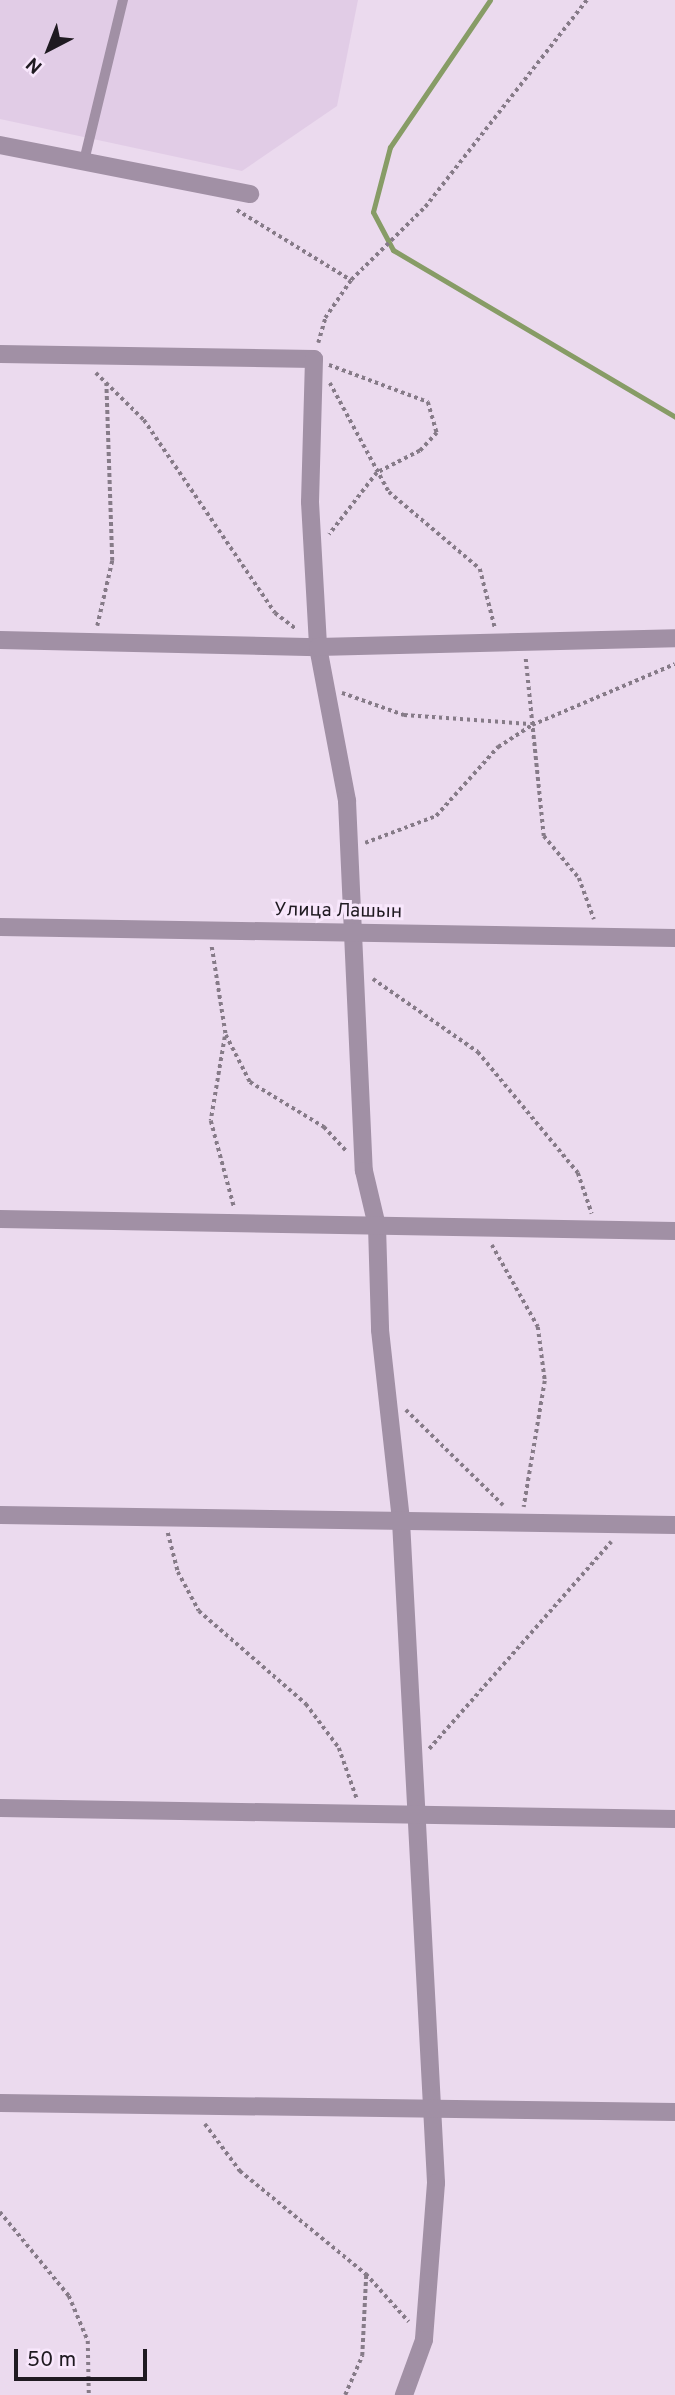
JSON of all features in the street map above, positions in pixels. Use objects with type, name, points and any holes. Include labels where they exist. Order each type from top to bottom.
[{"type":"street","points":[[0,145],[250,194]]},
{"type":"street","points":[[0,354],[314,359],[310,502],[316,550],[318,647],[328,688],[350,848],[349,933],[355,967],[364,1171],[377,1226],[387,1392],[401,1521],[429,2108],[436,2183],[424,2340],[404,2395]]},
{"type":"street","points":[[0,640],[318,647],[675,638]]},
{"type":"street","name":"Улица Лашын","points":[[0,927],[675,939]]},
{"type":"street","points":[[0,1219],[675,1231]]},
{"type":"street","points":[[0,1516],[675,1525]]},
{"type":"street","points":[[0,1808],[675,1819]]},
{"type":"street","points":[[0,2103],[675,2112]]},
{"type":"lane","points":[[84,162],[123,0]]},
{"type":"path","points":[[498,641],[480,569],[389,492],[314,359],[325,318],[351,280],[425,207],[587,0]]},
{"type":"path","points":[[213,186],[249,222],[351,280]]},
{"type":"path","points":[[79,356],[144,419],[275,613],[318,647]]},
{"type":"path","points":[[314,359],[428,402],[437,433],[420,451],[377,473],[316,550]]},
{"type":"path","points":[[94,641],[112,561],[106,383]]},
{"type":"path","points":[[525,641],[544,836],[579,878],[601,937]]},
{"type":"path","points":[[350,848],[436,816],[498,747],[532,725],[675,664]]},
{"type":"path","points":[[328,688],[404,715],[532,725]]},
{"type":"path","points":[[210,931],[226,1035],[250,1082],[324,1127],[364,1171]]},
{"type":"path","points":[[355,967],[478,1052],[578,1173],[597,1230]]},
{"type":"path","points":[[226,1035],[211,1121],[237,1223]]},
{"type":"path","points":[[483,1227],[538,1327],[545,1381],[521,1523]]},
{"type":"path","points":[[387,1392],[521,1523]]},
{"type":"path","points":[[164,1518],[178,1572],[199,1611],[306,1704],[339,1748],[362,1814]]},
{"type":"path","points":[[413,1767],[626,1524]]},
{"type":"path","points":[[191,2105],[240,2171],[366,2274],[424,2340]]},
{"type":"path","points":[[0,2212],[69,2296],[88,2341],[89,2395]]},
{"type":"path","points":[[345,2395],[362,2356],[366,2274]]},
{"type":"shaded area","points":[[0,0],[358,0],[337,106],[242,171],[0,119]]},
{"type":"waterway","points":[[490,0],[390,147],[373,212],[393,250],[675,417]]}]
